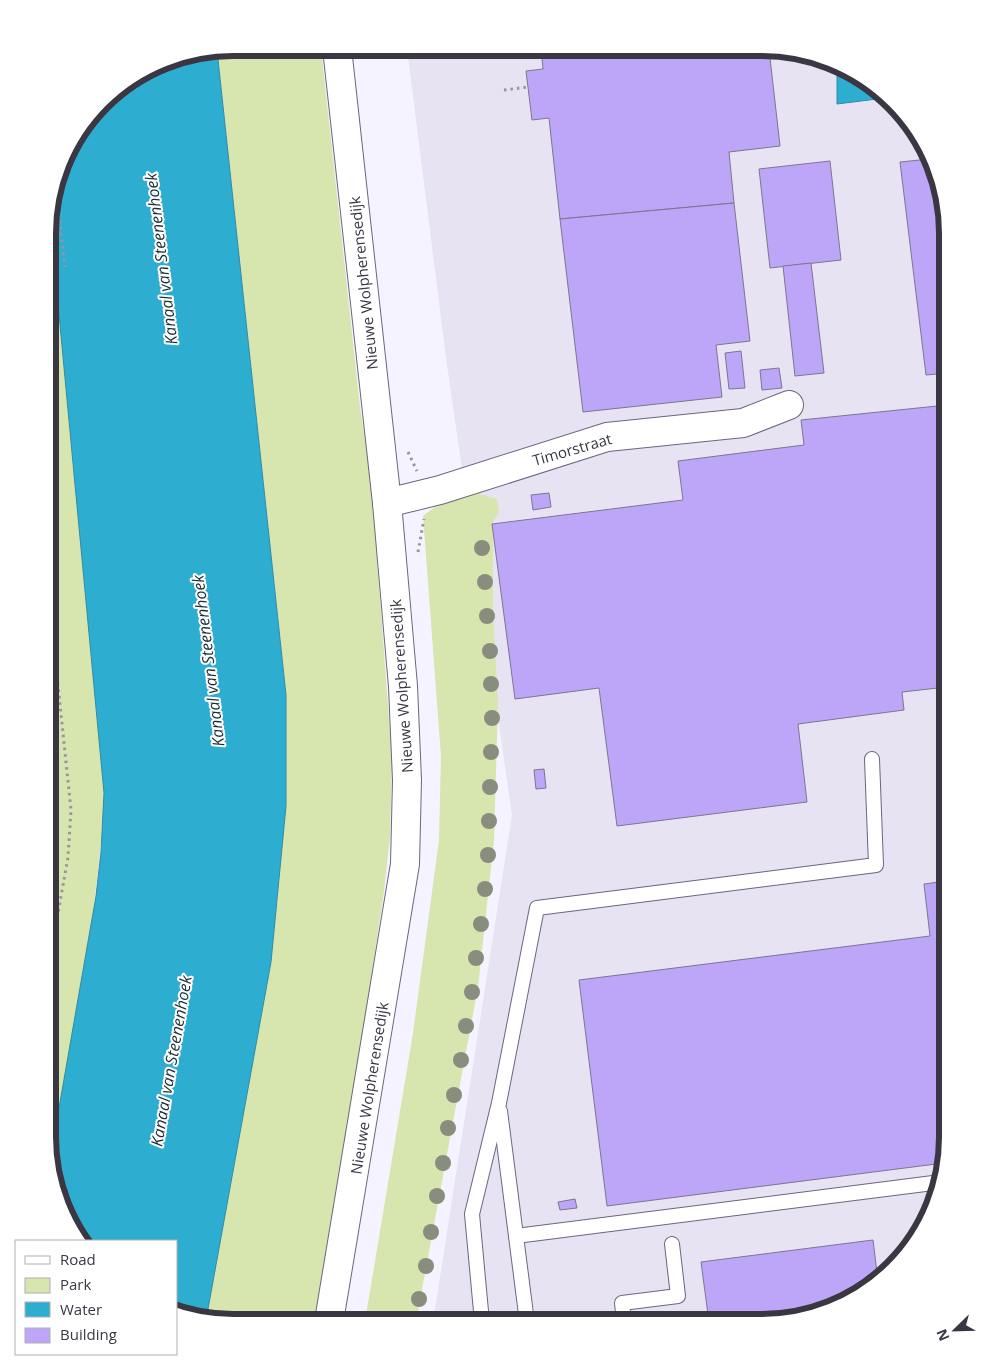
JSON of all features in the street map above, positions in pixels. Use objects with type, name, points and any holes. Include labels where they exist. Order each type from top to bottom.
[{"type":"street","name":"Nieuwe Wolpherensedijk","points":[[330,1314],[405,864],[407,780],[403,686],[388,502],[338,57]]},
{"type":"street","name":"Timorstraat","points":[[388,502],[440,490],[607,437],[743,423],[789,405]]},
{"type":"lane","points":[[481,1314],[472,1214],[499,1103],[537,908],[876,865],[872,759]]},
{"type":"lane","points":[[499,1103],[526,1314]]},
{"type":"lane","points":[[516,1236],[933,1183]]},
{"type":"lane","points":[[623,1314],[622,1303],[678,1296],[672,1244]]},
{"type":"path","points":[[504,90],[528,87]]},
{"type":"path","points":[[58,208],[65,267]]},
{"type":"path","points":[[56,666],[71,810],[71,834],[56,922]]},
{"type":"shaded area","points":[[762,56],[808,62],[837,73],[837,104],[879,100],[902,125],[921,155],[933,187],[939,233],[938,1149],[933,1183],[921,1215],[909,1235],[895,1254],[879,1270],[840,1296],[808,1308],[762,1314],[434,1314],[512,815],[446,358],[408,57]]},
{"type":"green space","points":[[218,57],[322,57],[360,407],[371,479],[392,758],[390,837],[384,891],[364,1026],[316,1314],[233,1314],[210,1312],[208,1312],[271,962],[286,695]]},
{"type":"green space","points":[[56,287],[104,793],[97,884],[76,1019],[56,1127]]},
{"type":"green space","points":[[473,492],[497,499],[499,512],[493,522],[493,613],[498,703],[494,841],[478,987],[417,1314],[366,1314],[413,1033],[439,840],[441,756],[423,516],[436,506]]},
{"type":"water","name":"Kanaal van Steenenhoek","points":[[218,57],[286,695],[286,806],[271,962],[208,1312],[178,1305],[178,1240],[90,1240],[74,1215],[62,1183],[58,1160],[56,1125],[96,896],[101,852],[104,793],[56,282],[58,210],[62,187],[74,155],[93,125],[116,100],[155,74],[187,62]]},
{"type":"water","points":[[837,73],[878,99],[837,104]]},
{"type":"building","points":[[542,56],[770,57],[780,146],[729,152],[734,203],[560,219],[549,118],[532,120],[526,71],[543,69]]},
{"type":"building","points":[[923,160],[933,187],[939,233],[939,374],[926,375],[900,162]]},
{"type":"building","points":[[830,161],[841,260],[770,268],[759,169]]},
{"type":"building","points":[[734,203],[750,341],[716,345],[722,397],[583,412],[560,219]]},
{"type":"building","points":[[811,263],[824,373],[795,376],[783,266]]},
{"type":"building","points":[[741,351],[745,388],[729,389],[725,353]]},
{"type":"building","points":[[779,368],[782,388],[762,390],[760,370]]},
{"type":"building","points":[[939,406],[939,688],[902,692],[904,710],[798,724],[807,802],[617,826],[599,688],[515,699],[492,524],[683,500],[678,461],[804,445],[801,420]]},
{"type":"building","points":[[549,493],[551,507],[533,510],[531,495]]},
{"type":"building","points":[[544,769],[546,788],[536,789],[534,770]]},
{"type":"building","points":[[938,882],[938,1149],[936,1164],[607,1206],[579,980],[930,936],[924,884]]},
{"type":"building","points":[[575,1199],[577,1208],[560,1210],[558,1202]]},
{"type":"building","points":[[873,1240],[877,1272],[840,1296],[808,1308],[762,1314],[708,1314],[701,1262]]}]
